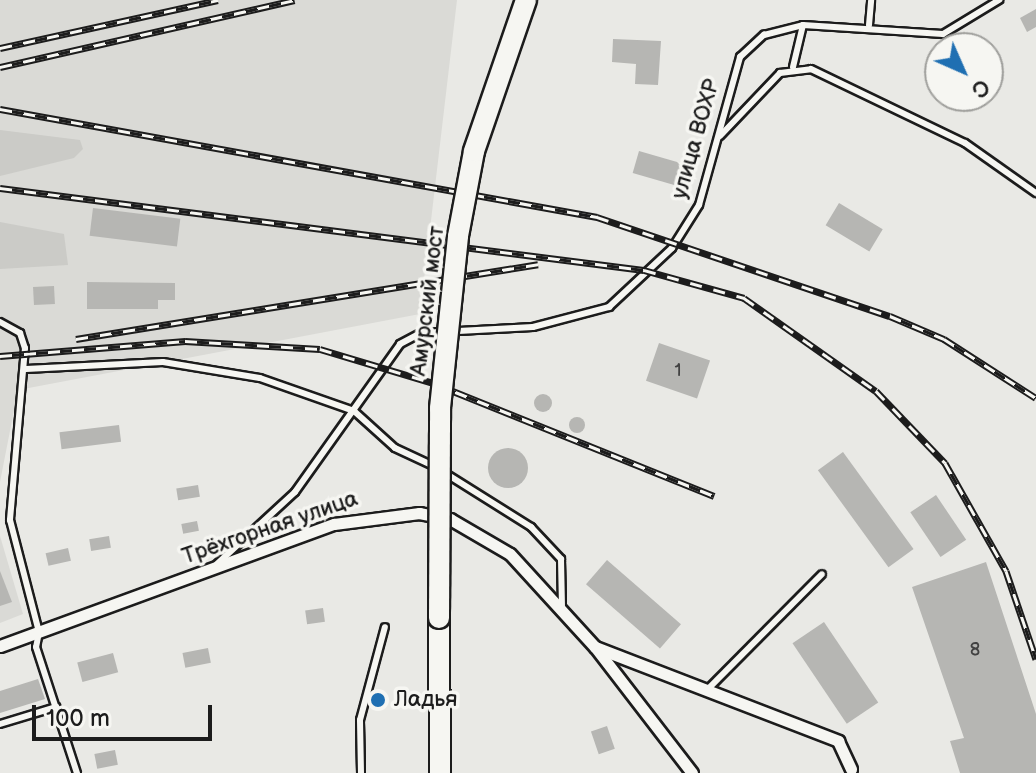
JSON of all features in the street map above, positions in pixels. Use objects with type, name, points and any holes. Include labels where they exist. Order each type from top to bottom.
[{"type":"highway","name":"Амурский мост","points":[[440,773],[440,408],[458,236],[474,151],[526,0]]},
{"type":"street","name":"Трёхгорная улица","points":[[0,646],[334,524],[419,513],[478,532],[563,610],[692,773]]},
{"type":"street","points":[[595,647],[838,741],[851,769]]},
{"type":"lane","points":[[869,25],[871,0]]},
{"type":"lane","name":"улица ВОХР","points":[[213,567],[295,492],[400,344],[421,333],[533,327],[609,307],[676,242],[699,205],[740,57],[764,35],[803,25],[869,25],[943,34],[999,0]]},
{"type":"lane","points":[[718,139],[769,82],[793,67],[803,25]]},
{"type":"lane","points":[[793,67],[965,143],[1036,193]]},
{"type":"lane","points":[[0,322],[20,333],[26,369],[10,520],[39,632],[36,647],[77,773]]},
{"type":"lane","points":[[26,369],[163,362],[260,378],[354,411],[395,448],[531,527],[561,559],[563,610]]},
{"type":"lane","points":[[707,690],[822,574]]},
{"type":"lane","points":[[361,773],[360,720],[385,627]]},
{"type":"lane","points":[[0,724],[56,707]]},
{"type":"shaded area","points":[[0,0],[457,0],[420,314],[18,390],[0,482]]},
{"type":"shaded area","points":[[0,130],[80,140],[83,149],[74,158],[0,176]]},
{"type":"shaded area","points":[[0,222],[64,234],[68,265],[0,269]]},
{"type":"shaded area","points":[[0,536],[23,614],[0,623]]},
{"type":"building","points":[[1036,9],[1036,27],[1027,32],[1020,18]]},
{"type":"building","points":[[613,39],[661,41],[658,85],[635,84],[636,64],[612,62]]},
{"type":"building","points":[[639,151],[682,163],[676,186],[633,173]]},
{"type":"building","points":[[839,203],[883,229],[869,252],[826,225]]},
{"type":"building","points":[[93,208],[180,219],[177,247],[90,236]]},
{"type":"building","points":[[87,282],[175,283],[175,300],[158,300],[158,309],[87,309]]},
{"type":"building","points":[[54,286],[55,304],[34,305],[33,287]]},
{"type":"building","points":[[659,343],[710,361],[697,398],[646,381]]},
{"type":"building","points":[[543,394],[552,403],[543,412],[534,403]]},
{"type":"building","points":[[574,417],[580,417],[585,425],[583,431],[574,433],[569,428],[569,422]]},
{"type":"building","points":[[119,425],[121,442],[62,449],[59,432]]},
{"type":"building","points":[[508,448],[522,454],[528,468],[522,482],[508,488],[494,482],[488,468],[494,454]]},
{"type":"building","points":[[843,452],[914,549],[888,567],[818,470]]},
{"type":"building","points":[[198,485],[200,497],[178,500],[176,488]]},
{"type":"building","points":[[936,495],[966,540],[940,557],[910,512]]},
{"type":"building","points":[[197,521],[199,531],[183,534],[181,524]]},
{"type":"building","points":[[109,536],[111,548],[91,551],[89,539]]},
{"type":"building","points":[[68,548],[71,561],[49,566],[46,553]]},
{"type":"building","points":[[607,560],[681,624],[660,648],[586,584]]},
{"type":"building","points":[[986,562],[1036,714],[1036,773],[960,773],[950,741],[964,738],[912,587]]},
{"type":"building","points":[[0,571],[12,602],[0,606]]},
{"type":"building","points":[[323,608],[325,622],[307,624],[305,611]]},
{"type":"building","points":[[824,622],[878,702],[847,724],[792,643]]},
{"type":"building","points":[[208,648],[211,663],[185,668],[182,653]]},
{"type":"building","points":[[113,653],[118,672],[82,682],[77,663]]},
{"type":"building","points":[[38,679],[45,699],[0,713],[0,691]]},
{"type":"building","points":[[607,726],[615,749],[599,754],[591,732]]},
{"type":"building","points":[[115,750],[118,765],[97,769],[94,754]]},
{"type":"railway","points":[[0,48],[218,0]]},
{"type":"railway","points":[[0,67],[294,0]]},
{"type":"railway","points":[[0,109],[597,217],[890,316],[944,339],[1036,398]]},
{"type":"railway","points":[[0,188],[644,270],[744,298],[876,391],[945,463],[1006,571],[1036,659]]},
{"type":"railway","points":[[76,339],[538,264]]},
{"type":"railway","points":[[0,356],[185,341],[320,349],[433,383],[714,496]]},
{"type":"place","name":"Ладья","points":[[378,700]]}]
